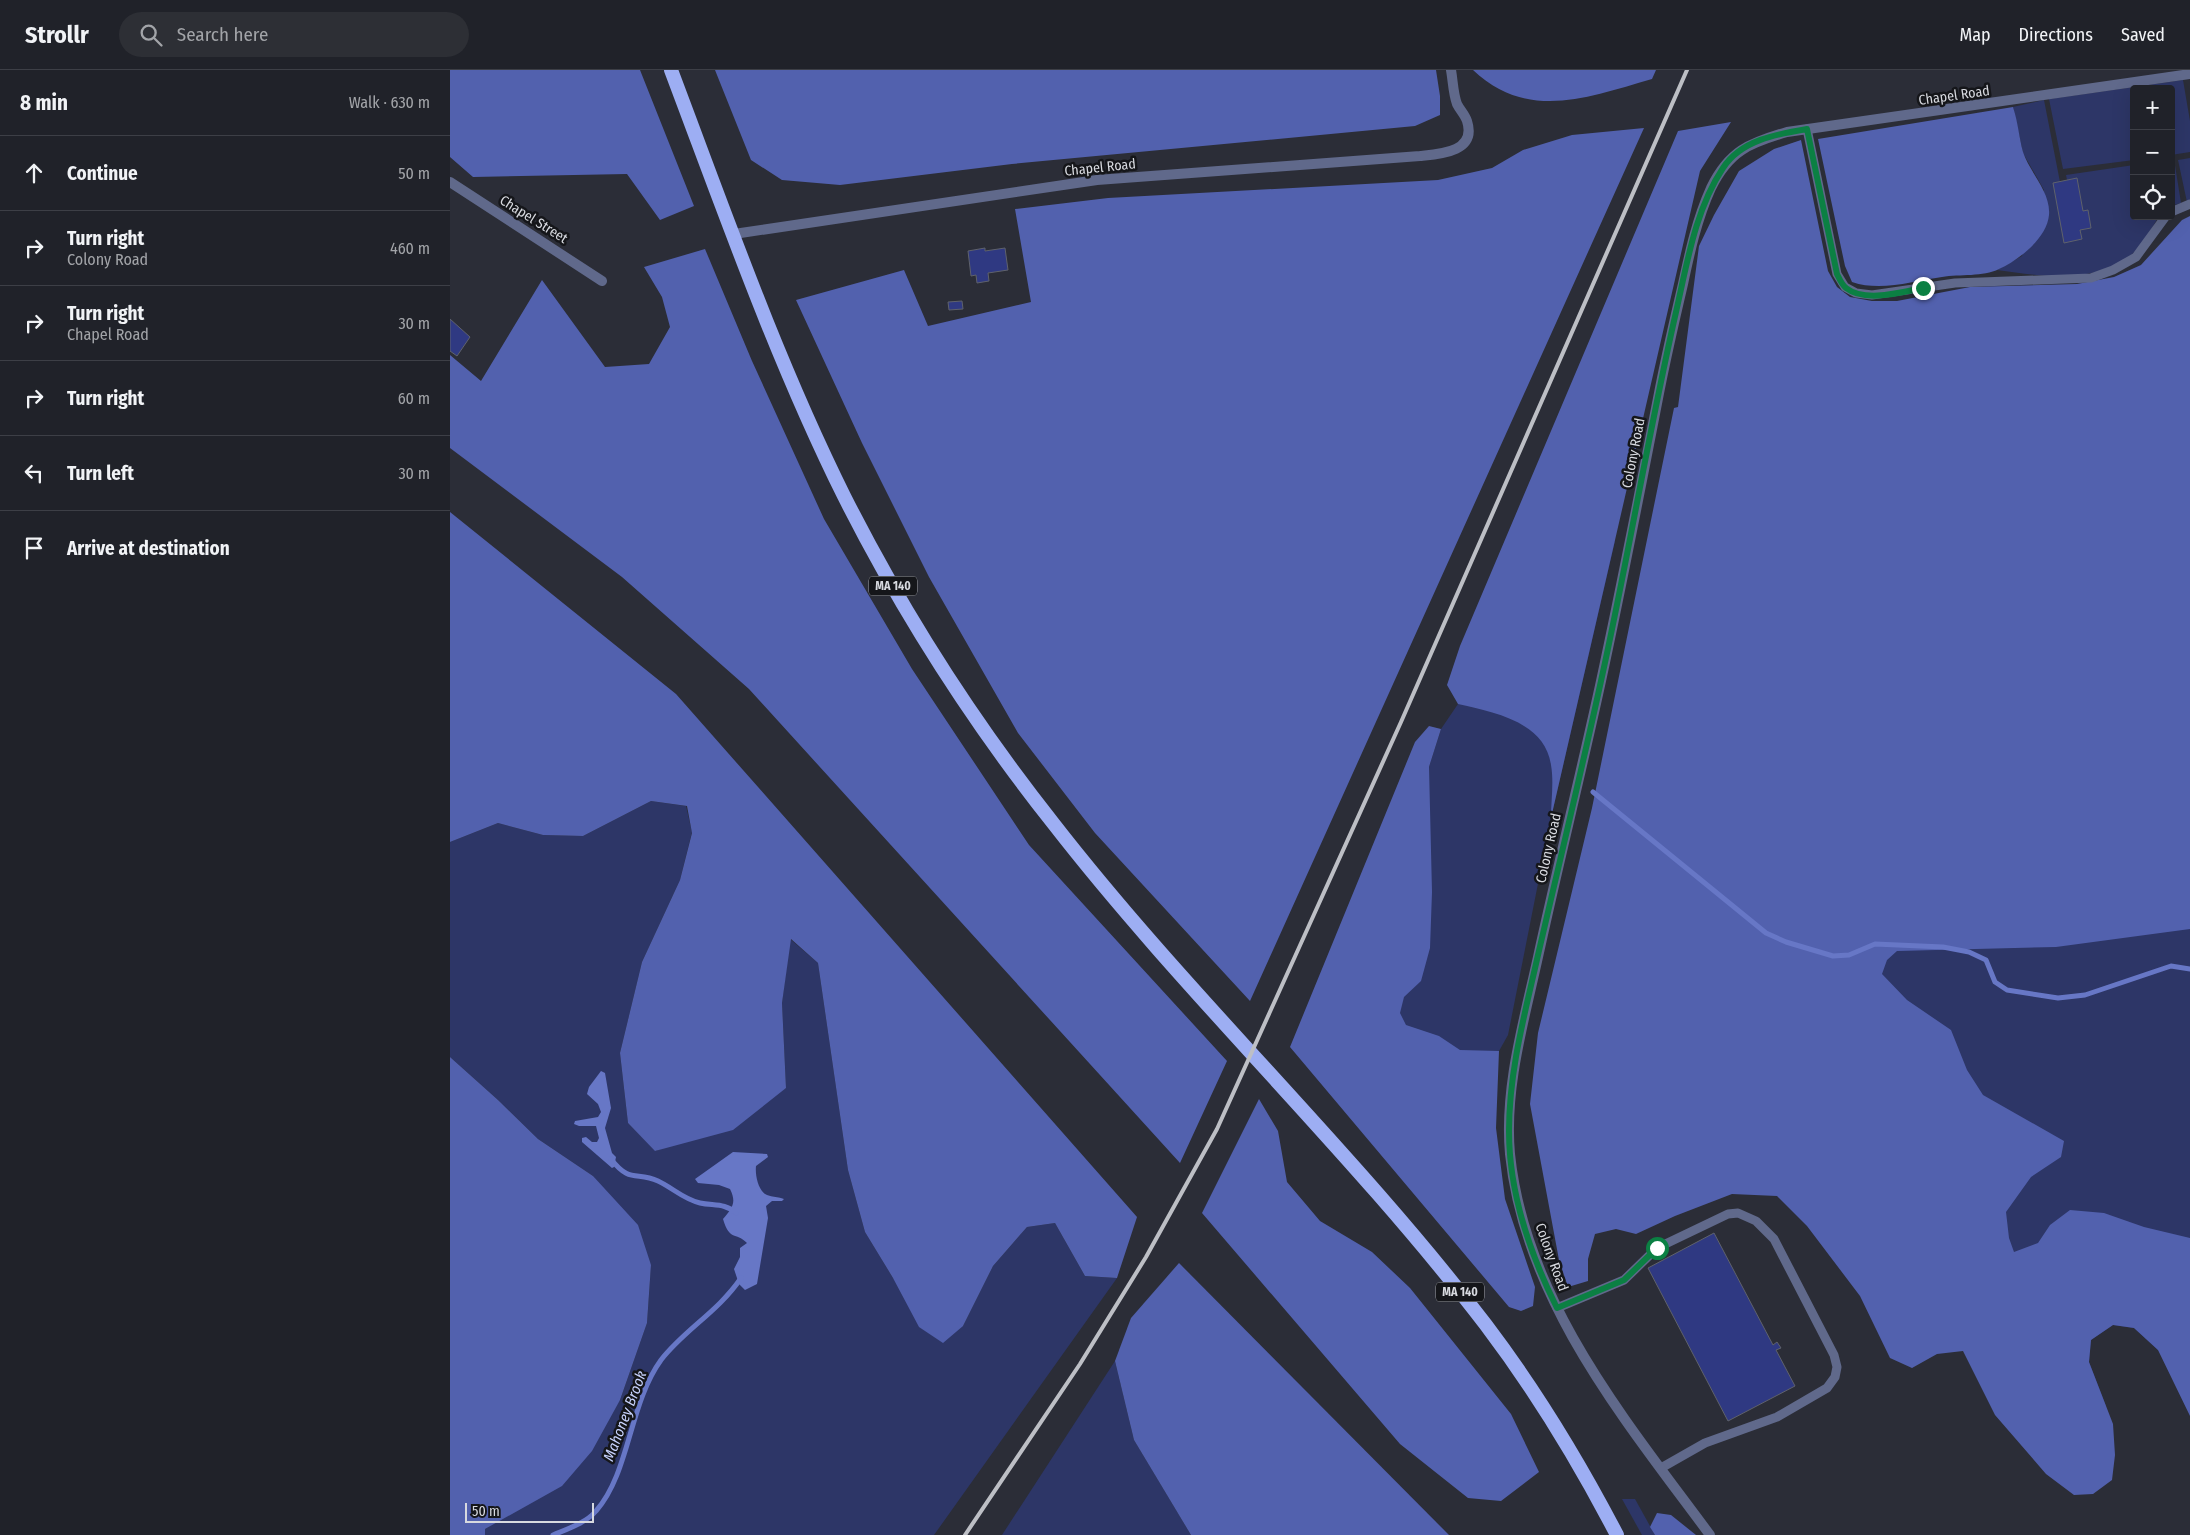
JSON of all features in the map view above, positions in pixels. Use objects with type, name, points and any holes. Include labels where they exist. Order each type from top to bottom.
[{"type":"highway","name":"MA 140","points":[[671,70],[810,423],[844,495],[920,632],[972,713],[1052,822],[1145,935],[1397,1216],[1487,1327],[1529,1385],[1571,1452],[1617,1535]]},
{"type":"street","name":"Chapel Road","points":[[734,234],[1097,180],[1445,153],[1458,149],[1466,138],[1468,123],[1458,106],[1451,70]]},
{"type":"street","name":"Chapel Road","points":[[1729,159],[1745,147],[1756,142],[1807,129],[2190,74]]},
{"type":"street","name":"Colony Road","points":[[1710,1535],[1581,1352],[1557,1308],[1536,1259],[1514,1181],[1509,1130],[1516,1057],[1601,681],[1667,352],[1692,242],[1711,188],[1729,159]]},
{"type":"street","name":"Chapel Street","points":[[450,182],[602,280]]},
{"type":"lane","points":[[1807,129],[1837,274],[1845,287],[1856,293],[1872,295],[1900,293],[1955,283],[2090,278],[2113,270],[2136,257],[2163,220]]},
{"type":"lane","points":[[2175,210],[2190,204]]},
{"type":"lane","points":[[1557,1308],[1624,1280],[1657,1248],[1728,1214],[1748,1215],[1774,1239],[1834,1355],[1837,1366],[1835,1377],[1827,1388],[1777,1417],[1705,1443],[1661,1468]]},
{"type":"shaded area","points":[[450,70],[640,70],[694,206],[660,220],[627,174],[473,177],[450,157]]},
{"type":"shaded area","points":[[715,70],[1436,70],[1440,96],[1440,115],[1415,126],[1012,164],[840,185],[782,180],[751,160]]},
{"type":"shaded area","points":[[1473,70],[1656,70],[1652,79],[1582,98],[1560,101],[1537,100],[1515,96],[1494,86]]},
{"type":"shaded area","points":[[2183,80],[2190,121],[2190,152],[2175,154],[2175,85],[2148,85]]},
{"type":"shaded area","points":[[2130,88],[2130,161],[2063,169],[2049,99]]},
{"type":"shaded area","points":[[2044,100],[2060,182],[2064,242],[2082,239],[2080,230],[2091,228],[2088,211],[2083,211],[2077,179],[2067,180],[2066,175],[2130,166],[2130,220],[2157,220],[2145,239],[2126,259],[2111,267],[2079,275],[2046,276],[1997,270],[2022,256],[2044,190],[2023,153],[2013,107]]},
{"type":"shaded area","points":[[2013,107],[2023,152],[2047,198],[2049,207],[2047,224],[2038,240],[2015,260],[1993,272],[1942,277],[1886,286],[1863,285],[1852,282],[1845,266],[1818,139]]},
{"type":"shaded area","points":[[1731,122],[1700,171],[1551,818],[1552,771],[1547,750],[1539,738],[1528,728],[1501,715],[1458,704],[1447,685],[1460,646],[1678,131]]},
{"type":"shaded area","points":[[1644,128],[1250,1001],[1095,833],[1018,733],[929,577],[862,443],[796,300],[904,270],[928,326],[1031,302],[1015,209],[1108,198],[1438,180],[1492,168],[1523,150],[1572,135]]},
{"type":"shaded area","points":[[1801,140],[1828,271],[1837,287],[1850,297],[1872,301],[1897,301],[1970,287],[2077,284],[2114,277],[2141,265],[2182,220],[2190,216],[2190,929],[2056,947],[1897,951],[1887,960],[1882,974],[1907,1000],[1951,1030],[1967,1070],[1983,1095],[2064,1141],[2061,1157],[2031,1177],[2006,1212],[2009,1238],[2014,1252],[2038,1243],[2050,1225],[2070,1210],[2104,1213],[2144,1227],[2190,1238],[2190,1416],[2158,1350],[2134,1328],[2113,1325],[2091,1340],[2089,1362],[2113,1424],[2115,1455],[2112,1480],[2093,1494],[2074,1495],[2046,1474],[1995,1415],[1963,1351],[1937,1354],[1912,1368],[1890,1358],[1860,1296],[1807,1226],[1777,1196],[1732,1194],[1675,1216],[1636,1234],[1616,1229],[1595,1234],[1588,1259],[1588,1281],[1568,1287],[1559,1260],[1530,1104],[1538,1033],[1592,808],[1674,408],[1678,407],[1699,246],[1739,171],[1774,149]]},
{"type":"shaded area","points":[[2190,158],[2190,201],[2187,202],[2178,160]]},
{"type":"shaded area","points":[[2175,165],[2181,203],[2175,205]]},
{"type":"shaded area","points":[[705,249],[752,361],[824,519],[912,669],[1029,845],[1227,1061],[1180,1163],[749,689],[622,577],[450,448],[450,355],[481,381],[542,280],[605,367],[649,364],[670,327],[662,297],[644,267]]},
{"type":"shaded area","points":[[450,512],[676,694],[1137,1217],[1117,1278],[1085,1276],[1055,1223],[1027,1227],[993,1266],[963,1326],[943,1343],[919,1327],[893,1278],[865,1232],[848,1170],[818,963],[791,939],[782,1003],[786,1088],[733,1130],[655,1151],[628,1123],[620,1053],[642,962],[680,880],[692,833],[687,806],[651,801],[583,836],[543,835],[498,823],[450,842]]},
{"type":"shaded area","points":[[1615,541],[1551,818],[1508,1035],[1499,1051],[1477,1057],[1458,1071],[1384,1014],[1429,767],[1441,729],[1458,704]]},
{"type":"shaded area","points":[[1429,726],[1441,729],[1429,767],[1432,892],[1430,948],[1421,981],[1404,997],[1400,1013],[1406,1025],[1439,1036],[1460,1050],[1499,1051],[1496,1128],[1505,1199],[1535,1287],[1533,1306],[1521,1311],[1509,1307],[1290,1047],[1415,742]]},
{"type":"shaded area","points":[[651,801],[686,806],[692,832],[680,880],[642,962],[620,1053],[628,1123],[656,1151],[786,1088],[782,1003],[790,939],[818,963],[848,1170],[865,1232],[893,1278],[963,1326],[993,1266],[1027,1227],[1055,1223],[1085,1276],[1117,1278],[934,1535],[485,1535],[485,1529],[518,1509],[620,1400],[647,1323],[651,1265],[593,1176],[538,1139],[450,1057],[450,842],[498,823],[543,835],[583,836]]},
{"type":"shaded area","points":[[2190,854],[2190,1386],[2158,1350],[2134,1328],[2113,1325],[2091,1340],[2089,1362],[2106,1406],[1768,1187],[1538,1033]]},
{"type":"shaded area","points":[[450,1057],[538,1139],[593,1176],[638,1225],[651,1265],[647,1323],[620,1400],[592,1451],[562,1486],[485,1529],[485,1535],[450,1535]]},
{"type":"shaded area","points":[[601,1071],[605,1073],[611,1108],[605,1128],[612,1153],[616,1157],[614,1167],[612,1168],[582,1142],[582,1138],[586,1137],[592,1142],[597,1142],[599,1138],[596,1126],[579,1126],[574,1124],[575,1121],[598,1117],[601,1112],[598,1104],[587,1094],[589,1087]]},
{"type":"shaded area","points":[[1259,1099],[1278,1131],[1287,1182],[1320,1221],[1372,1252],[1410,1288],[1511,1414],[1539,1472],[1501,1501],[1468,1498],[1400,1444],[1202,1213]]},
{"type":"shaded area","points":[[733,1152],[767,1154],[768,1157],[756,1166],[756,1174],[761,1190],[767,1195],[784,1199],[782,1201],[772,1201],[766,1206],[768,1218],[757,1284],[745,1290],[739,1284],[734,1269],[740,1257],[740,1248],[747,1243],[728,1231],[723,1219],[729,1212],[733,1202],[730,1189],[719,1185],[698,1183],[695,1179]]},
{"type":"shaded area","points":[[1179,1263],[1449,1535],[1191,1535],[1134,1440],[1115,1361],[1131,1318]]},
{"type":"shaded area","points":[[1115,1361],[1134,1440],[1191,1535],[1002,1535]]},
{"type":"shaded area","points":[[1622,1499],[1635,1499],[1655,1535],[1642,1535]]},
{"type":"shaded area","points":[[1657,1513],[1671,1515],[1696,1535],[1655,1535],[1650,1527]]},
{"type":"building","points":[[2077,178],[2083,211],[2088,210],[2091,228],[2080,230],[2082,239],[2064,243],[2053,183]]},
{"type":"building","points":[[985,248],[985,251],[1005,248],[1008,270],[988,273],[989,281],[977,283],[976,275],[971,276],[968,251]]},
{"type":"building","points":[[962,301],[963,309],[949,310],[948,302]]},
{"type":"building","points":[[450,319],[470,337],[457,356],[450,351]]},
{"type":"building","points":[[1714,1233],[1773,1345],[1777,1342],[1781,1348],[1776,1350],[1795,1386],[1728,1421],[1648,1268]]},
{"type":"waterway","points":[[1593,792],[1766,933],[1786,942],[1833,956],[1849,955],[1875,944],[1943,947],[1969,952],[1986,960],[1995,982],[2007,990],[2058,998],[2085,995],[2171,966],[2190,969]]},
{"type":"waterway","name":"Mahoney Brook","points":[[611,1159],[623,1172],[634,1176],[651,1178],[694,1201],[723,1206],[736,1213]]},
{"type":"waterway","name":"Mahoney Brook","points":[[553,1535],[582,1522],[596,1511],[616,1477],[642,1397],[650,1378],[661,1360],[680,1339],[722,1301],[741,1278]]},
{"type":"railway","points":[[965,1535],[1080,1364],[1146,1257],[1217,1129],[1401,722],[1687,70]]},
{"type":"route","points":[[1657,1248],[1624,1280],[1557,1308],[1539,1266],[1521,1209],[1514,1181],[1509,1130],[1516,1057],[1601,681],[1667,352],[1692,242],[1711,188],[1734,153],[1768,138],[1787,132],[1807,129],[1837,274],[1845,287],[1856,293],[1872,295],[1900,293],[1923,288]]}]
